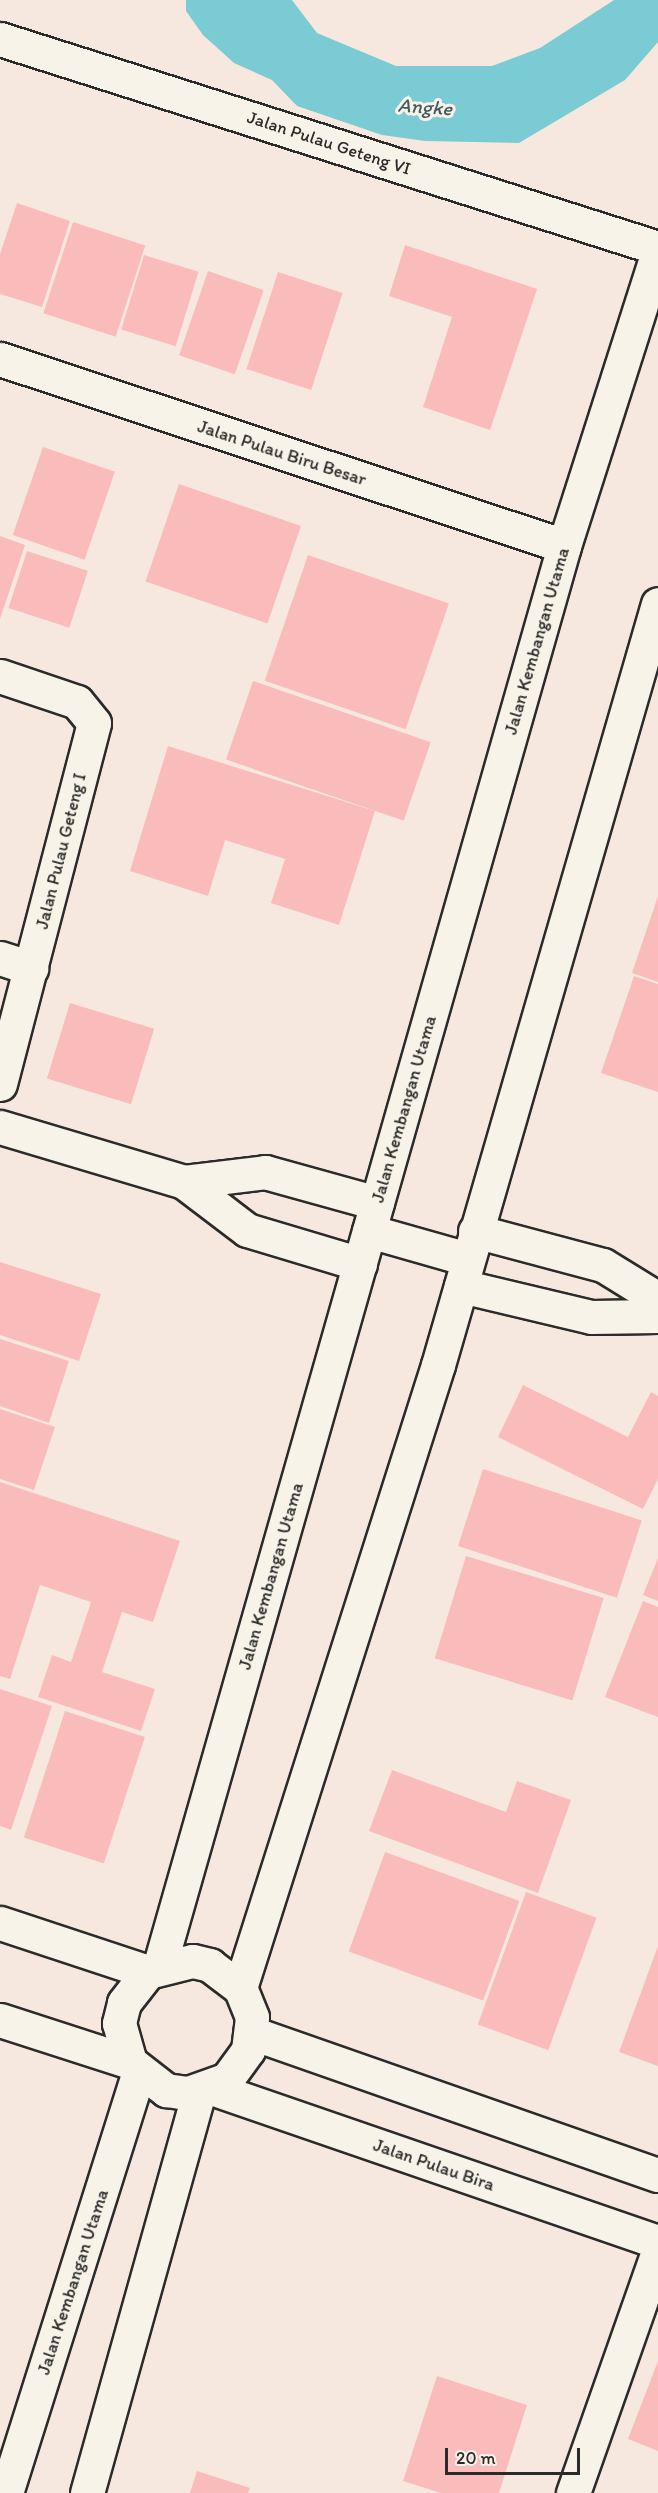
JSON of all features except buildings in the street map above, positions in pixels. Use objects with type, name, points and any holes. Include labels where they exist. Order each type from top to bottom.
[{"type":"street","name":"Jalan Pulau Geteng VI","points":[[0,39],[658,250]]},
{"type":"street","name":"Jalan Kembangan Utama","points":[[153,1970],[360,1264],[564,546],[658,250]]},
{"type":"street","name":"Jalan Pulau Biru Besar","points":[[0,359],[564,546]]},
{"type":"street","points":[[0,2020],[134,2067],[166,2090],[205,2089],[239,2066],[252,2033],[240,1988],[468,1258],[658,604]]},
{"type":"street","name":"Jalan Pulau Geteng I","points":[[0,676],[77,702],[89,710],[94,723],[0,1084]]},
{"type":"street","points":[[0,958],[31,968]]},
{"type":"street","points":[[0,1127],[184,1182],[247,1230],[360,1264]]},
{"type":"street","points":[[184,1182],[265,1172],[468,1258],[591,1317],[658,1316]]},
{"type":"street","points":[[468,1258],[603,1265],[658,1299]]},
{"type":"street","points":[[0,1923],[153,1970]]},
{"type":"street","points":[[134,2067],[119,2023],[124,2003],[153,1970],[173,1962],[210,1965],[240,1988]]},
{"type":"street","points":[[252,2033],[658,2175]]},
{"type":"street","name":"Jalan Kembangan Utama","points":[[6,2493],[134,2067]]},
{"type":"street","points":[[87,2493],[205,2089]]},
{"type":"street","name":"Jalan Pulau Bira","points":[[205,2089],[658,2242]]},
{"type":"street","points":[[573,2493],[658,2251]]},
{"type":"water","name":"Angke","points":[[186,0],[292,0],[317,33],[396,66],[492,66],[540,48],[614,0],[658,0],[658,42],[625,80],[519,143],[425,141],[382,135],[297,106],[272,80],[234,63],[203,35],[186,11]]}]
